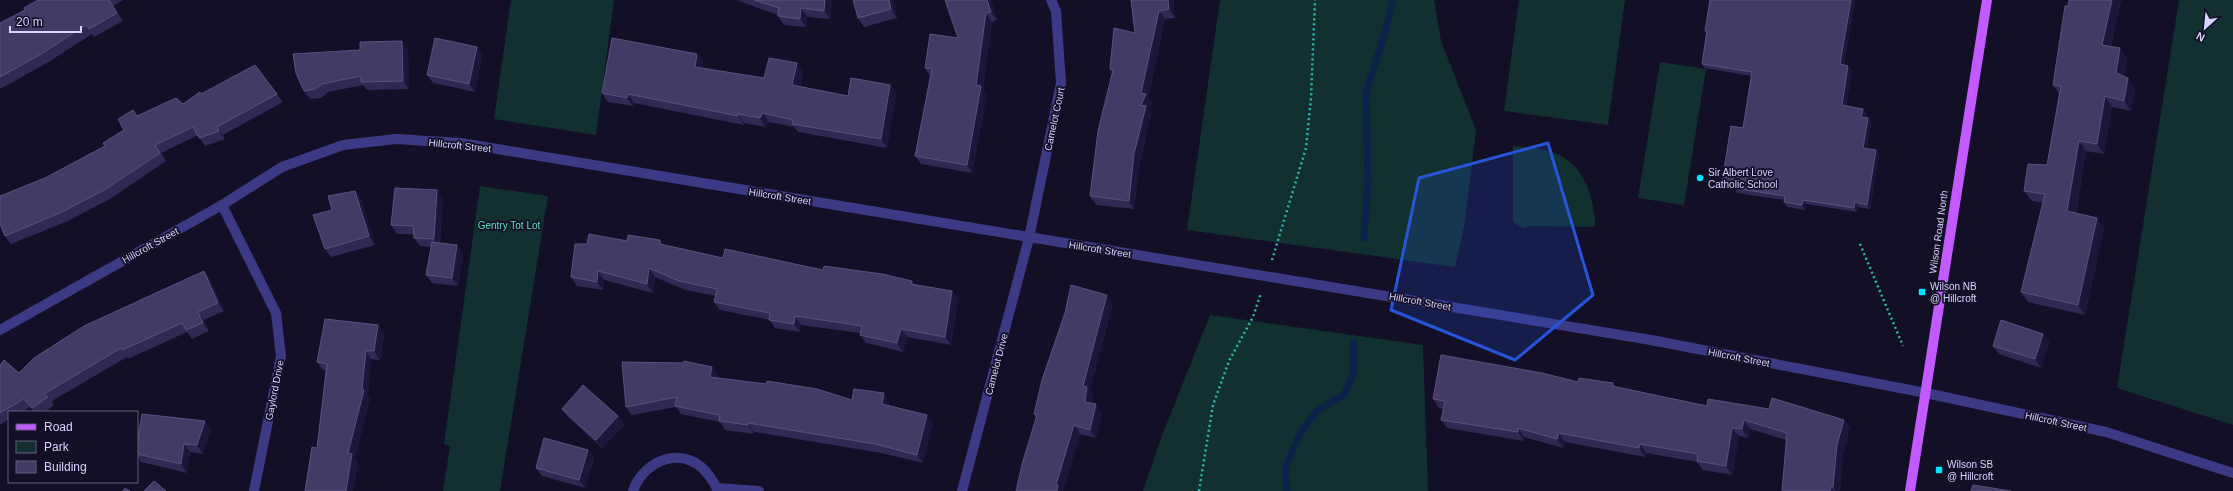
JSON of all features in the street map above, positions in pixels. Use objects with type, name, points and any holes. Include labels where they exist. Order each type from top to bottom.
[{"type":"main road","name":"Wilson Road North","points":[[1910,491],[1959,169],[1987,0]]},
{"type":"street","name":"Camelot Court","points":[[1029,238],[1061,83],[1056,11],[1051,0]]},
{"type":"street","name":"Hillcroft Street","points":[[0,330],[222,205],[282,167],[343,145],[396,139],[461,143],[1651,340],[1926,393],[2106,432],[2233,473]]},
{"type":"street","name":"Gaylord Drive","points":[[222,205],[276,313],[281,356],[254,491]]},
{"type":"street","name":"Camelot Drive","points":[[962,491],[1029,238]]},
{"type":"street","points":[[633,491],[636,481],[645,469],[657,462],[670,458],[685,459],[697,465],[708,474],[717,489],[760,491]]},
{"type":"path","points":[[1277,245],[1306,148],[1311,98],[1315,0]]},
{"type":"path","points":[[1860,244],[1903,346]]},
{"type":"path","points":[[1199,491],[1213,405],[1229,361],[1253,317],[1257,306]]},
{"type":"highlighted area","points":[[1548,143],[1593,295],[1515,360],[1391,310],[1419,178]]},
{"type":"green space","points":[[511,0],[614,0],[596,135],[494,119]]},
{"type":"green space","points":[[1220,0],[1434,0],[1441,41],[1476,130],[1464,227],[1455,267],[1187,230]]},
{"type":"green space","points":[[1519,0],[1625,0],[1608,125],[1504,111]]},
{"type":"green space","points":[[2179,0],[2233,0],[2233,425],[2117,388]]},
{"type":"green space","points":[[1660,62],[1706,69],[1684,205],[1638,198]]},
{"type":"green space","points":[[1513,146],[1550,151],[1569,161],[1583,178],[1589,191],[1594,209],[1595,227],[1533,226],[1523,228],[1513,222]]},
{"type":"green space","name":"Gentry Tot Lot","points":[[480,186],[548,196],[500,491],[443,491],[450,446],[444,444]]},
{"type":"green space","points":[[1210,315],[1423,345],[1428,491],[1143,491],[1161,438]]},
{"type":"building","points":[[38,0],[109,0],[117,13],[89,29],[86,25],[41,54],[0,77],[0,23],[25,10],[24,8]]},
{"type":"building","points":[[754,0],[825,0],[824,11],[801,8],[800,19],[778,16],[779,8]]},
{"type":"building","points":[[853,0],[889,0],[891,9],[858,18]]},
{"type":"building","points":[[945,0],[987,0],[991,12],[986,13],[976,85],[981,86],[967,165],[915,156],[932,69],[925,68],[930,34],[958,38]]},
{"type":"building","points":[[1131,0],[1168,0],[1169,9],[1159,11],[1141,93],[1146,94],[1141,105],[1146,106],[1134,154],[1129,201],[1090,196],[1098,131],[1113,70],[1110,69],[1114,28],[1135,33]]},
{"type":"building","points":[[1710,0],[1851,0],[1840,64],[1848,66],[1842,105],[1863,109],[1861,117],[1868,118],[1863,148],[1876,150],[1867,205],[1855,202],[1854,208],[1803,200],[1802,205],[1784,202],[1785,196],[1734,188],[1734,184],[1722,182],[1731,126],[1743,128],[1752,72],[1702,64]]},
{"type":"building","points":[[2069,0],[2112,0],[2102,45],[2120,48],[2116,73],[2128,78],[2124,101],[2105,96],[2097,144],[2079,141],[2067,211],[2097,218],[2078,305],[2021,292],[2045,194],[2024,191],[2028,164],[2047,165],[2061,86],[2053,85],[2065,6],[2068,6]]},
{"type":"building","points":[[435,38],[477,47],[469,84],[427,75]]},
{"type":"building","points":[[612,38],[697,54],[695,67],[764,78],[769,58],[797,63],[792,85],[848,96],[851,78],[890,85],[881,139],[792,124],[793,120],[763,113],[760,118],[738,114],[738,116],[628,94],[627,98],[602,93]]},
{"type":"building","points":[[402,41],[403,81],[361,82],[361,76],[322,84],[315,89],[304,91],[296,73],[293,54],[360,50],[360,42]]},
{"type":"building","points":[[255,65],[277,94],[217,127],[219,131],[199,138],[193,127],[155,145],[160,153],[104,190],[62,212],[5,236],[0,224],[0,196],[45,178],[105,146],[103,143],[124,130],[118,119],[133,110],[137,116],[176,98],[183,104],[200,92],[201,94]]},
{"type":"building","points":[[395,188],[437,190],[434,239],[414,238],[413,226],[391,225]]},
{"type":"building","points":[[355,191],[369,236],[325,249],[313,215],[332,210],[328,196]]},
{"type":"building","points":[[589,234],[627,241],[628,235],[660,240],[660,244],[723,258],[725,249],[823,270],[824,266],[882,274],[912,281],[911,284],[952,291],[945,337],[901,329],[897,343],[860,335],[862,326],[795,316],[794,324],[769,320],[770,313],[714,302],[717,289],[679,281],[649,268],[647,284],[598,271],[597,282],[571,277],[575,244],[587,244]]},
{"type":"building","points":[[432,242],[457,245],[452,278],[426,275]]},
{"type":"building","points":[[204,271],[218,303],[198,312],[203,323],[186,330],[182,323],[122,350],[121,348],[44,394],[48,397],[32,408],[24,399],[0,413],[0,365],[4,360],[19,373],[34,358],[84,326]]},
{"type":"building","points":[[1071,285],[1107,295],[1083,386],[1087,387],[1085,402],[1096,404],[1090,430],[1074,425],[1056,485],[1058,485],[1057,491],[1016,491],[1023,461],[1037,415],[1034,414],[1042,380],[1065,313]]},
{"type":"building","points":[[325,319],[378,325],[374,351],[366,351],[362,389],[364,390],[348,453],[352,454],[346,491],[305,491],[312,447],[317,448],[327,364],[317,362]]},
{"type":"building","points":[[2001,320],[2043,334],[2035,359],[1993,346]]},
{"type":"building","points":[[1441,355],[1542,373],[1578,382],[1579,378],[1613,383],[1612,386],[1707,406],[1708,399],[1769,409],[1772,398],[1844,420],[1837,445],[1833,487],[1831,487],[1830,491],[1782,491],[1787,433],[1744,420],[1742,429],[1732,428],[1726,466],[1697,461],[1698,454],[1640,444],[1639,448],[1559,433],[1557,439],[1518,428],[1518,432],[1441,420],[1445,401],[1433,399]]},
{"type":"building","points":[[684,361],[712,367],[710,377],[766,384],[767,381],[817,389],[852,400],[854,389],[884,393],[882,404],[927,415],[917,455],[875,444],[748,423],[748,425],[719,421],[720,415],[675,406],[677,397],[626,407],[622,362],[683,363]]},
{"type":"building","points":[[583,385],[618,416],[596,440],[562,409]]},
{"type":"building","points":[[142,414],[205,421],[197,445],[184,444],[181,464],[138,454],[138,438]]},
{"type":"building","points":[[544,438],[588,450],[579,480],[536,468]]},
{"type":"building","points":[[154,481],[166,491],[144,491]]},
{"type":"building","points":[[1973,485],[2011,491],[1971,491]]},
{"type":"building","points":[[125,488],[130,491],[123,491]]},
{"type":"waterway","points":[[1364,238],[1368,182],[1366,92],[1385,33],[1393,0]]},
{"type":"waterway","points":[[1287,491],[1285,469],[1301,431],[1318,410],[1345,394],[1353,374],[1354,342]]},
{"type":"place","name":"Sir Albert Love Catholic School","points":[[1700,178]]},
{"type":"place","name":"Wilson NB @ Hillcroft","points":[[1922,292]]},
{"type":"place","name":"Wilson SB @ Hillcroft","points":[[1939,470]]}]
